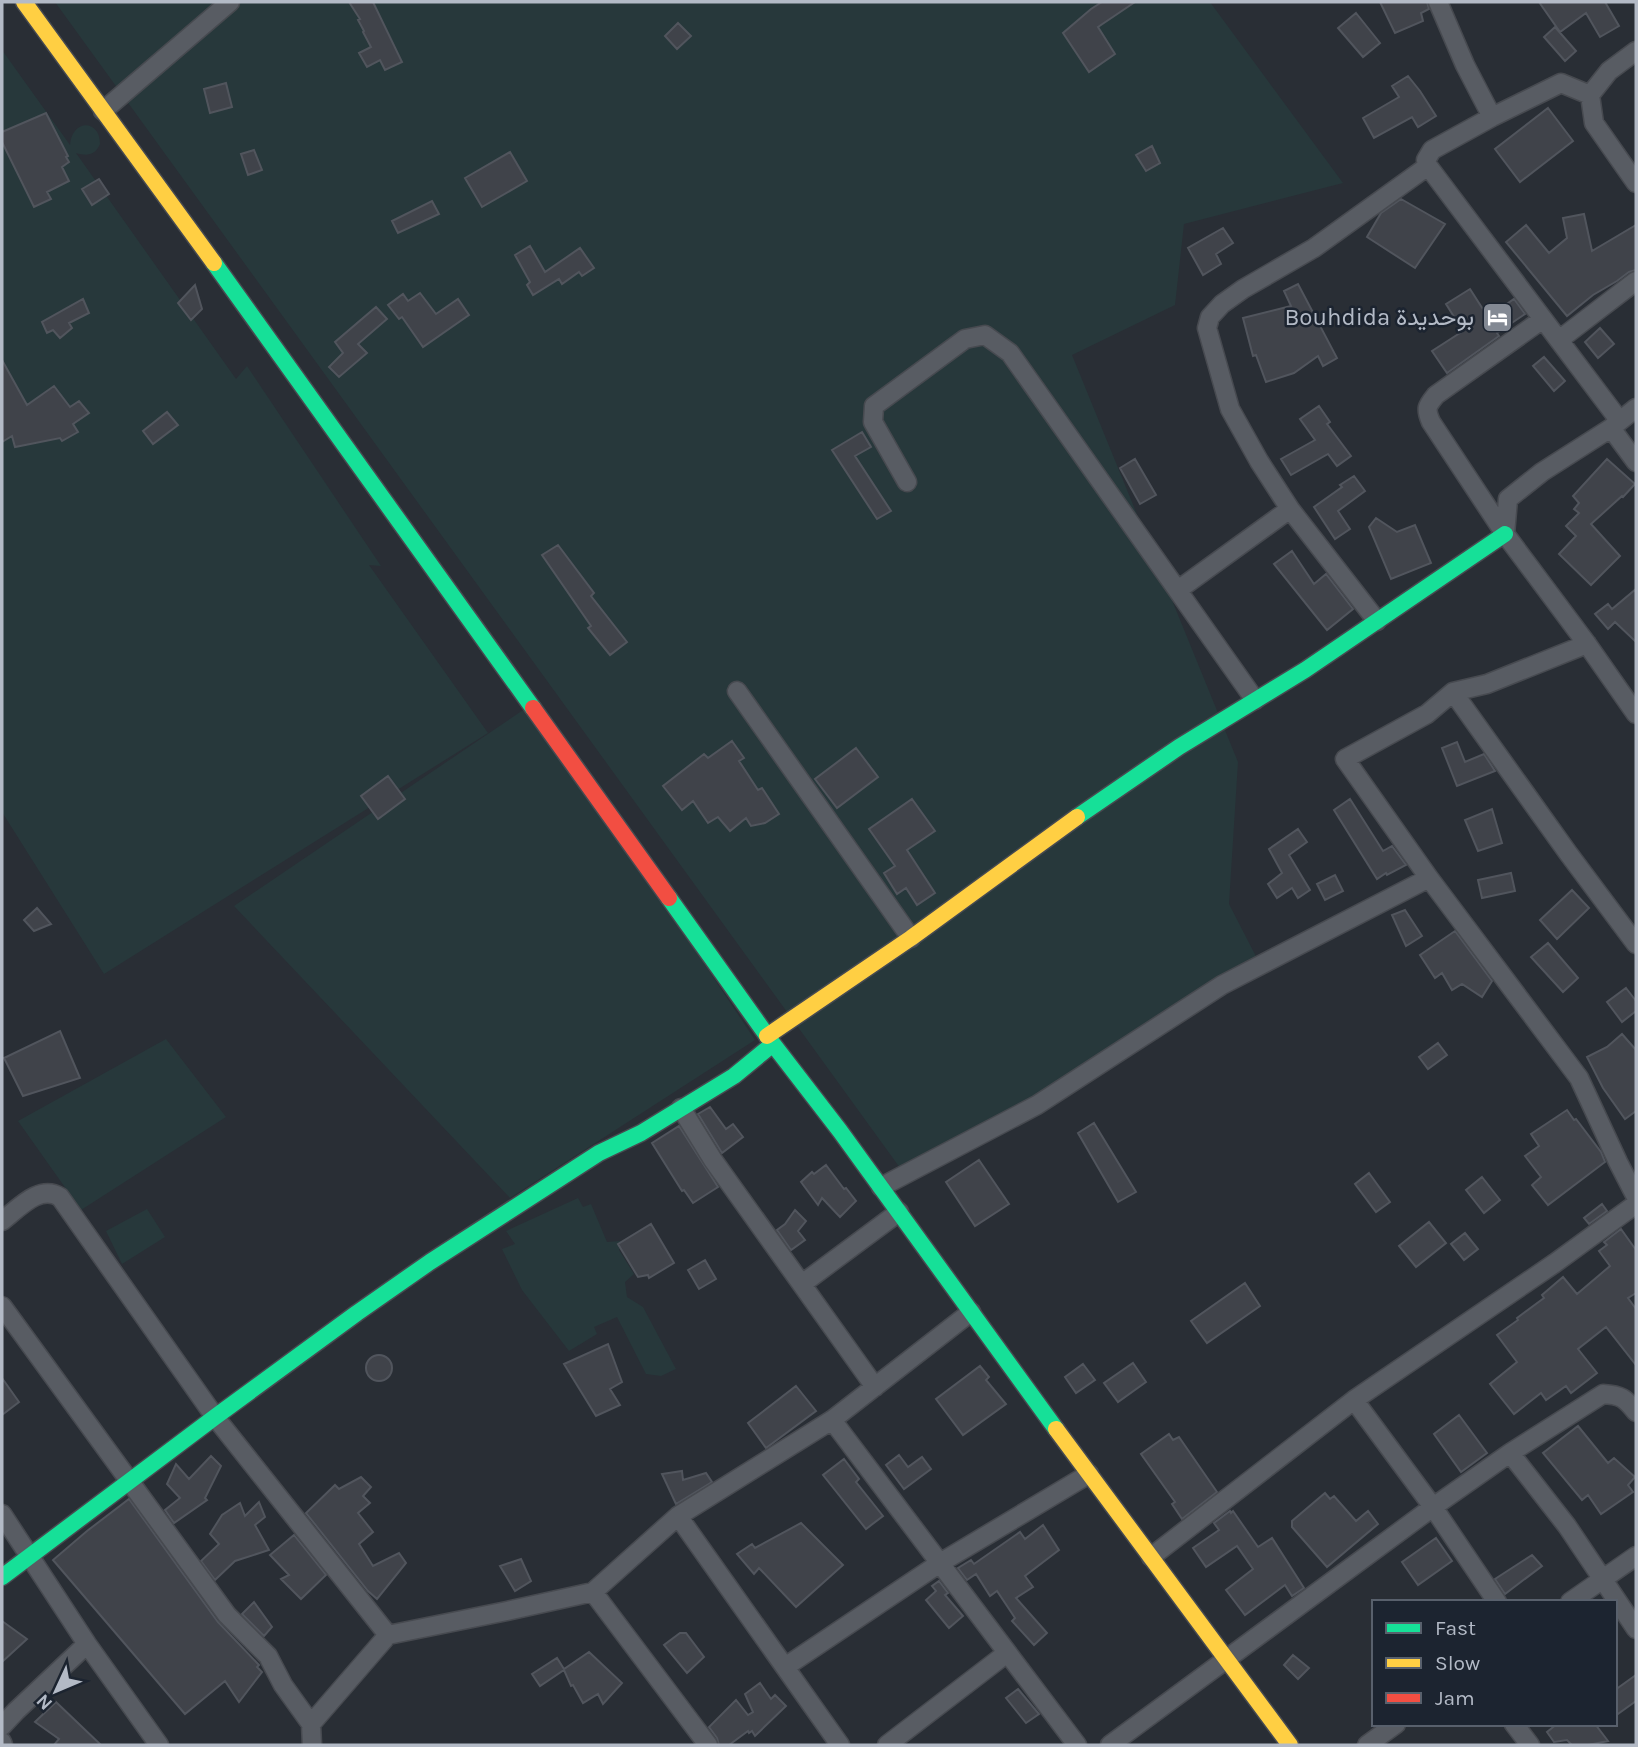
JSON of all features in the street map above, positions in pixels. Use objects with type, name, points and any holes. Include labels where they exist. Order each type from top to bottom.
[{"type":"street","points":[[24,2],[770,1040],[840,1131],[1290,1745]]},
{"type":"street","points":[[103,111],[230,2]]},
{"type":"street","points":[[1438,2],[1465,65],[1492,117]]},
{"type":"street","points":[[1636,51],[1609,71],[1590,95],[1594,123],[1636,183]]},
{"type":"street","points":[[1590,95],[1561,83],[1433,150],[1426,160],[1559,340],[1615,424],[1636,462]]},
{"type":"street","points":[[1377,621],[1290,509],[1259,461],[1230,409],[1207,328],[1210,317],[1222,304],[1314,248],[1428,166]]},
{"type":"street","points":[[1559,340],[1636,281]]},
{"type":"street","points":[[1543,319],[1436,395],[1427,405],[1427,414],[1505,534],[1636,714]]},
{"type":"street","points":[[907,482],[873,422],[874,406],[965,339],[985,335],[1010,353],[1255,700]]},
{"type":"street","points":[[1505,534],[1508,499],[1542,472],[1636,408]]},
{"type":"street","points":[[1178,590],[1290,509]]},
{"type":"street","points":[[2,1577],[215,1417],[430,1262],[598,1153],[641,1133],[734,1076],[770,1040],[1072,821],[1179,747],[1305,670],[1505,534]]},
{"type":"street","points":[[1587,644],[1487,684],[1453,692],[1427,714],[1345,759],[1429,878],[1579,1078],[1636,1197]]},
{"type":"street","points":[[737,691],[911,938]]},
{"type":"street","points":[[1453,692],[1636,944]]},
{"type":"street","points":[[881,1187],[1037,1105],[1222,985],[1429,878]]},
{"type":"street","points":[[681,1108],[713,1160],[875,1387]]},
{"type":"street","points":[[2,1221],[43,1193],[53,1193],[60,1197],[215,1417],[388,1634]]},
{"type":"street","points":[[1151,1557],[1354,1400],[1555,1263],[1636,1204]]},
{"type":"street","points":[[802,1284],[899,1212]]},
{"type":"street","points":[[2,1306],[228,1615],[268,1656],[283,1685],[311,1724],[312,1745]]},
{"type":"street","points":[[311,1724],[388,1634],[593,1592],[678,1516],[832,1420],[971,1312]]},
{"type":"street","points":[[1110,1745],[1433,1507],[1510,1453],[1603,1394],[1617,1395],[1627,1400],[1636,1412]]},
{"type":"street","points":[[1354,1400],[1433,1507],[1496,1600]]},
{"type":"street","points":[[832,1420],[1077,1745]]},
{"type":"street","points":[[1510,1453],[1567,1526],[1617,1600]]},
{"type":"street","points":[[785,1667],[940,1563],[1089,1474]]},
{"type":"street","points":[[2,1514],[87,1644],[159,1745]]},
{"type":"street","points":[[678,1516],[840,1745]]},
{"type":"street","points":[[1573,1600],[1636,1556]]},
{"type":"street","points":[[593,1592],[708,1745]]},
{"type":"street","points":[[1617,1600],[1636,1629]]},
{"type":"street","points":[[2,1726],[87,1644]]},
{"type":"street","points":[[887,1745],[1007,1653]]},
{"type":"street","points":[[1367,1745],[1393,1726]]},
{"type":"street","points":[[1516,1726],[1530,1745]]},
{"type":"shaded area","points":[[55,2],[1210,2],[1343,183],[1184,224],[1175,305],[1072,355],[1238,762],[1229,904],[1263,970],[903,1172]]},
{"type":"shaded area","points":[[2,50],[70,145],[72,136],[80,127],[86,125],[96,130],[100,144],[96,151],[87,155],[76,153],[236,379],[247,366],[381,566],[369,565],[488,733],[104,974],[2,812]]},
{"type":"shaded area","points":[[532,704],[755,1040],[510,1198],[234,906]]},
{"type":"shaded area","points":[[166,1039],[226,1117],[81,1210],[18,1121]]},
{"type":"shaded area","points":[[578,1198],[583,1207],[591,1204],[607,1242],[620,1241],[622,1245],[619,1250],[634,1274],[625,1282],[627,1297],[643,1307],[676,1369],[661,1376],[646,1374],[617,1317],[594,1327],[597,1334],[569,1351],[522,1290],[502,1249],[515,1244],[506,1231]]},
{"type":"shaded area","points":[[147,1209],[165,1237],[122,1264],[106,1231]]},
{"type":"building","points":[[349,2],[373,2],[402,62],[385,70],[380,60],[367,67],[359,53],[371,47],[358,20],[360,19]]},
{"type":"building","points":[[1102,2],[1135,2],[1098,27],[1115,54],[1089,72],[1063,33]]},
{"type":"building","points":[[1380,2],[1427,2],[1429,9],[1421,13],[1423,21],[1395,33]]},
{"type":"building","points":[[1539,2],[1605,2],[1619,26],[1600,37],[1586,13],[1560,32]]},
{"type":"building","points":[[1356,13],[1380,43],[1363,57],[1338,28]]},
{"type":"building","points":[[678,23],[691,36],[677,49],[665,36]]},
{"type":"building","points":[[1555,27],[1576,51],[1565,61],[1544,37]]},
{"type":"building","points":[[1408,76],[1436,116],[1418,127],[1412,117],[1374,138],[1363,118],[1399,97],[1392,86]]},
{"type":"building","points":[[226,83],[232,107],[210,113],[204,89]]},
{"type":"building","points":[[1548,108],[1573,141],[1520,182],[1495,149]]},
{"type":"building","points":[[46,113],[68,156],[66,157],[69,162],[62,167],[69,181],[47,192],[51,199],[34,207],[2,142],[2,132]]},
{"type":"building","points":[[1152,146],[1160,163],[1146,171],[1136,155]]},
{"type":"building","points":[[254,150],[262,170],[248,175],[241,154]]},
{"type":"building","points":[[510,152],[527,181],[482,207],[465,178]]},
{"type":"building","points":[[99,179],[109,194],[92,205],[82,189]]},
{"type":"building","points":[[1401,199],[1445,224],[1415,268],[1367,237],[1381,213]]},
{"type":"building","points":[[432,201],[439,214],[398,233],[392,221]]},
{"type":"building","points":[[1584,214],[1592,251],[1636,225],[1636,270],[1593,295],[1567,316],[1506,242],[1526,225],[1549,253],[1567,238],[1563,218]]},
{"type":"building","points":[[1223,228],[1233,243],[1216,254],[1221,264],[1203,275],[1188,248]]},
{"type":"building","points":[[530,246],[545,272],[580,248],[594,268],[582,276],[579,272],[562,284],[559,279],[533,295],[527,285],[530,282],[515,255]]},
{"type":"building","points":[[1298,284],[1337,358],[1323,366],[1318,356],[1294,373],[1266,382],[1256,355],[1253,356],[1243,318],[1291,306],[1284,291]]},
{"type":"building","points":[[195,285],[202,309],[191,320],[178,303]]},
{"type":"building","points":[[1470,289],[1488,317],[1514,299],[1525,314],[1447,373],[1432,351],[1463,331],[1446,304]]},
{"type":"building","points":[[420,293],[436,314],[458,299],[469,315],[423,347],[402,317],[399,319],[388,305],[403,294],[408,301]]},
{"type":"building","points":[[83,299],[89,313],[69,323],[72,328],[60,338],[53,330],[47,333],[42,322]]},
{"type":"building","points":[[376,307],[387,319],[358,344],[367,353],[339,377],[329,367],[343,353],[335,342]]},
{"type":"building","points":[[1600,328],[1614,344],[1598,358],[1585,342]]},
{"type":"building","points":[[1544,357],[1565,381],[1554,391],[1533,366]]},
{"type":"building","points":[[2,360],[27,405],[54,386],[70,407],[79,401],[89,413],[73,424],[78,432],[62,441],[60,438],[15,447],[12,436],[2,442]]},
{"type":"building","points":[[1319,406],[1330,422],[1327,424],[1351,456],[1337,466],[1328,454],[1291,475],[1281,459],[1315,440],[1300,419]]},
{"type":"building","points":[[167,412],[178,425],[153,444],[143,431]]},
{"type":"building","points":[[862,432],[871,447],[855,456],[891,511],[877,519],[832,450]]},
{"type":"building","points":[[1135,459],[1156,495],[1140,504],[1120,468]]},
{"type":"building","points":[[1607,459],[1635,484],[1591,524],[1620,556],[1591,585],[1559,554],[1576,536],[1566,526],[1579,513],[1574,509],[1579,503],[1573,496]]},
{"type":"building","points":[[1354,476],[1365,491],[1338,511],[1350,529],[1335,539],[1314,507]]},
{"type":"building","points":[[1376,518],[1397,532],[1415,525],[1431,563],[1391,579],[1369,527]]},
{"type":"building","points":[[558,545],[594,593],[591,596],[627,642],[610,655],[588,628],[591,626],[542,555]]},
{"type":"building","points":[[1292,551],[1314,584],[1326,574],[1353,609],[1327,630],[1274,564]]},
{"type":"building","points":[[1636,589],[1636,642],[1615,622],[1608,629],[1595,614],[1608,604],[1612,609]]},
{"type":"building","points":[[732,741],[744,758],[739,761],[758,790],[762,788],[779,814],[765,823],[751,826],[746,818],[730,831],[718,817],[708,823],[693,801],[682,810],[663,786],[704,754],[708,758]]},
{"type":"building","points":[[1457,742],[1465,762],[1484,754],[1495,771],[1457,786],[1442,748]]},
{"type":"building","points":[[856,748],[878,777],[837,808],[815,779]]},
{"type":"building","points":[[388,776],[405,799],[378,819],[361,796]]},
{"type":"building","points":[[912,799],[935,831],[907,850],[935,893],[917,905],[906,888],[897,894],[884,873],[895,866],[869,829]]},
{"type":"building","points":[[1350,799],[1383,851],[1392,846],[1406,865],[1377,879],[1334,810]]},
{"type":"building","points":[[1492,809],[1502,843],[1478,851],[1465,820]]},
{"type":"building","points":[[1298,829],[1307,842],[1289,855],[1310,890],[1298,898],[1292,888],[1277,898],[1268,884],[1282,873],[1269,849]]},
{"type":"building","points":[[1511,873],[1515,891],[1482,898],[1478,880]]},
{"type":"building","points":[[1335,875],[1343,891],[1325,900],[1317,884]]},
{"type":"building","points":[[1572,890],[1589,908],[1557,939],[1540,920]]},
{"type":"building","points":[[37,908],[51,924],[34,931],[24,920]]},
{"type":"building","points":[[1405,910],[1422,936],[1406,946],[1392,915]]},
{"type":"building","points":[[1455,931],[1492,981],[1482,997],[1462,984],[1452,990],[1442,973],[1435,978],[1420,955]]},
{"type":"building","points":[[1548,943],[1578,978],[1563,992],[1531,957]]},
{"type":"building","points":[[1626,988],[1636,1001],[1636,1011],[1622,1022],[1607,1002]]},
{"type":"building","points":[[60,1031],[80,1078],[23,1096],[4,1058]]},
{"type":"building","points":[[1622,1034],[1636,1050],[1636,1111],[1625,1119],[1603,1088],[1587,1057],[1607,1047]]},
{"type":"building","points":[[1438,1043],[1447,1055],[1428,1069],[1419,1057]]},
{"type":"building","points":[[710,1107],[726,1129],[733,1124],[743,1137],[722,1153],[698,1114]]},
{"type":"building","points":[[1567,1110],[1601,1152],[1605,1162],[1548,1205],[1532,1185],[1541,1177],[1525,1156],[1539,1146],[1531,1134]]},
{"type":"building","points":[[1094,1123],[1136,1192],[1118,1202],[1078,1133]]},
{"type":"building","points":[[679,1126],[718,1187],[693,1203],[684,1190],[682,1191],[652,1143]]},
{"type":"building","points":[[979,1160],[1009,1204],[975,1226],[946,1182]]},
{"type":"building","points":[[826,1165],[856,1201],[840,1217],[822,1198],[818,1205],[801,1182]]},
{"type":"building","points":[[1369,1173],[1390,1202],[1376,1212],[1355,1184]]},
{"type":"building","points":[[1482,1177],[1500,1200],[1484,1213],[1466,1190]]},
{"type":"building","points":[[1602,1204],[1607,1211],[1589,1224],[1584,1218]]},
{"type":"building","points":[[795,1210],[806,1221],[798,1231],[805,1240],[791,1250],[777,1230]]},
{"type":"building","points":[[1429,1222],[1446,1243],[1416,1267],[1399,1246]]},
{"type":"building","points":[[651,1224],[674,1263],[649,1278],[648,1275],[638,1277],[618,1244]]},
{"type":"building","points":[[1621,1229],[1636,1250],[1636,1293],[1628,1298],[1636,1309],[1636,1365],[1606,1327],[1578,1349],[1597,1373],[1571,1393],[1566,1386],[1546,1400],[1541,1393],[1514,1414],[1490,1384],[1517,1362],[1497,1335],[1544,1298],[1542,1295],[1563,1277],[1577,1294],[1610,1266],[1599,1251],[1607,1245],[1604,1242]]},
{"type":"building","points":[[1465,1233],[1478,1249],[1464,1260],[1451,1244]]},
{"type":"building","points":[[705,1260],[716,1279],[699,1289],[688,1270]]},
{"type":"building","points":[[1245,1283],[1260,1306],[1207,1343],[1191,1321]]},
{"type":"building","points":[[608,1344],[622,1382],[610,1389],[620,1405],[596,1416],[564,1364]]},
{"type":"building","points":[[379,1355],[388,1359],[392,1368],[388,1377],[379,1381],[370,1377],[366,1368],[370,1359]]},
{"type":"building","points":[[1133,1363],[1146,1382],[1118,1402],[1104,1383]]},
{"type":"building","points":[[1083,1364],[1095,1380],[1076,1393],[1065,1377]]},
{"type":"building","points":[[980,1366],[989,1377],[986,1380],[1006,1404],[963,1435],[936,1399]]},
{"type":"building","points":[[2,1378],[19,1402],[2,1415]]},
{"type":"building","points":[[796,1386],[816,1411],[766,1448],[748,1423]]},
{"type":"building","points":[[1459,1415],[1487,1453],[1461,1472],[1434,1434]]},
{"type":"building","points":[[1578,1426],[1608,1463],[1614,1458],[1635,1477],[1628,1485],[1633,1492],[1601,1514],[1588,1495],[1582,1500],[1543,1453]]},
{"type":"building","points":[[1169,1434],[1173,1440],[1179,1437],[1217,1492],[1182,1519],[1172,1504],[1175,1502],[1141,1454]]},
{"type":"building","points":[[899,1455],[908,1467],[922,1457],[931,1469],[904,1489],[886,1465]]},
{"type":"building","points":[[211,1456],[221,1466],[205,1498],[207,1500],[174,1523],[165,1510],[180,1498],[167,1484],[176,1464],[189,1479]]},
{"type":"building","points":[[844,1459],[859,1479],[856,1482],[883,1516],[866,1529],[823,1475]]},
{"type":"building","points":[[682,1471],[683,1480],[706,1473],[712,1482],[676,1504],[662,1474]]},
{"type":"building","points":[[361,1477],[371,1487],[363,1496],[370,1503],[358,1513],[373,1532],[359,1544],[373,1566],[399,1553],[406,1563],[377,1599],[306,1513],[335,1485],[339,1489]]},
{"type":"building","points":[[1325,1493],[1330,1499],[1334,1496],[1356,1521],[1368,1511],[1378,1524],[1327,1567],[1292,1527],[1292,1521]]},
{"type":"building","points":[[129,1499],[218,1622],[259,1665],[257,1667],[262,1672],[239,1702],[225,1681],[185,1714],[53,1560]]},
{"type":"building","points":[[259,1502],[265,1517],[255,1525],[269,1550],[235,1561],[215,1580],[201,1561],[219,1544],[210,1534],[222,1515],[240,1503],[245,1516]]},
{"type":"building","points":[[1233,1511],[1258,1547],[1272,1538],[1304,1588],[1292,1596],[1285,1585],[1245,1615],[1226,1590],[1253,1569],[1237,1546],[1206,1567],[1193,1548],[1219,1530],[1214,1523]]},
{"type":"building","points":[[801,1523],[843,1565],[796,1607],[759,1568],[754,1574],[737,1554],[752,1544],[755,1548]]},
{"type":"building","points":[[1043,1525],[1059,1550],[1025,1576],[1033,1587],[1016,1598],[1047,1633],[1034,1645],[1012,1621],[1015,1618],[997,1591],[990,1596],[976,1574],[967,1580],[958,1568],[971,1560],[974,1564],[1020,1532],[1025,1539]]},
{"type":"building","points":[[294,1535],[326,1575],[301,1599],[281,1579],[289,1575],[270,1555]]},
{"type":"building","points":[[1436,1538],[1452,1561],[1418,1585],[1402,1562]]},
{"type":"building","points":[[1532,1555],[1542,1566],[1505,1594],[1495,1579]]},
{"type":"building","points":[[521,1559],[531,1581],[515,1591],[500,1566]]},
{"type":"building","points":[[939,1581],[948,1593],[945,1595],[963,1616],[949,1628],[926,1600],[936,1591],[932,1586]]},
{"type":"building","points":[[254,1602],[272,1627],[264,1636],[242,1614]]},
{"type":"building","points":[[2,1621],[27,1639],[2,1662]]},
{"type":"building","points":[[680,1633],[686,1633],[704,1657],[687,1673],[664,1645]]},
{"type":"building","points":[[589,1652],[622,1683],[603,1704],[598,1694],[583,1703],[564,1670],[540,1686],[532,1674],[557,1658],[564,1669]]},
{"type":"building","points":[[1293,1655],[1309,1668],[1298,1679],[1284,1665]]},
{"type":"building","points":[[1636,1675],[1636,1701],[1617,1715],[1617,1689]]},
{"type":"building","points":[[760,1683],[771,1699],[775,1695],[786,1706],[755,1736],[752,1731],[748,1731],[729,1745],[719,1745],[709,1727],[736,1700],[748,1715],[753,1712],[745,1694]]},
{"type":"building","points":[[1018,1689],[1039,1714],[1026,1723],[1006,1698]]},
{"type":"building","points":[[56,1702],[101,1745],[54,1745],[59,1739],[35,1722]]},
{"type":"building","points":[[1554,1726],[1597,1726],[1608,1741],[1572,1745],[1567,1740],[1554,1742],[1547,1732]]},
{"type":"traffic: fast","points":[[214,263],[533,708]]},
{"type":"traffic: fast","points":[[1077,817],[1179,747],[1305,670],[1505,534]]},
{"type":"traffic: fast","points":[[669,898],[1056,1429]]},
{"type":"traffic: fast","points":[[2,1577],[215,1417],[430,1262],[599,1153],[641,1133],[734,1076],[773,1044]]},
{"type":"traffic: slow","points":[[24,2],[214,263]]},
{"type":"traffic: slow","points":[[767,1036],[911,938],[1077,817]]},
{"type":"traffic: slow","points":[[1056,1429],[1290,1745]]},
{"type":"traffic: jam","points":[[533,708],[669,898]]},
{"type":"place","name":"Bouhdida بوحديدة","points":[[1497,317]]}]
